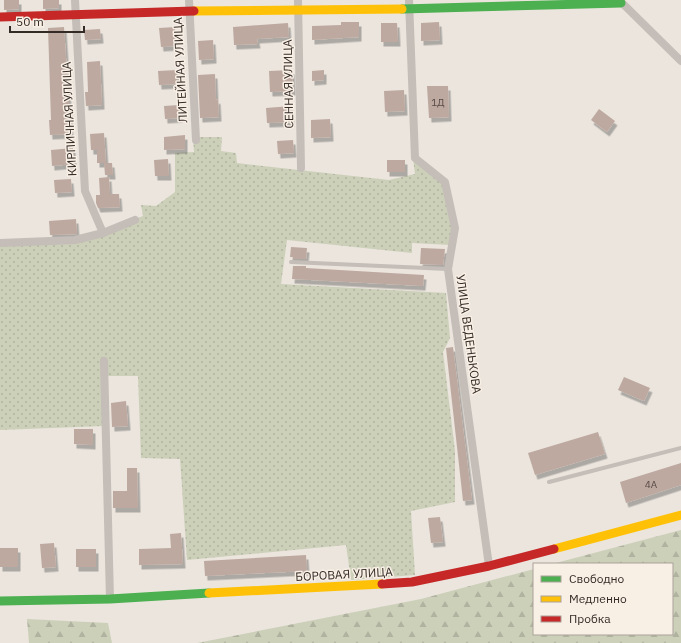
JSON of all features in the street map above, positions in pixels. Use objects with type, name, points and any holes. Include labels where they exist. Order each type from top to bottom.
[{"type":"street","name":"КИРПИЧНАЯ УЛИЦА","points":[[75,0],[85,190],[103,233]]},
{"type":"street","name":"ЛИТЕЙНАЯ УЛИЦА","points":[[189,0],[196,140]]},
{"type":"street","points":[[0,17],[189,11],[298,4],[409,5],[620,2],[681,61]]},
{"type":"street","name":"СЕННАЯ УЛИЦА","points":[[298,4],[301,168]]},
{"type":"street","name":"УЛИЦА ВЕДЕНЬКОВА","points":[[409,5],[415,158],[445,182],[455,228],[448,269],[489,566]]},
{"type":"street","points":[[0,243],[75,240],[103,233],[135,220]]},
{"type":"street","points":[[104,361],[110,599]]},
{"type":"street","name":"БОРОВАЯ УЛИЦА","points":[[0,602],[110,599],[412,582],[489,566],[681,515]]},
{"type":"lane","points":[[291,262],[448,269]]},
{"type":"lane","points":[[548,482],[681,448]]},
{"type":"green space","points":[[193,137],[222,137],[221,151],[236,153],[237,163],[389,180],[415,174],[413,158],[443,184],[452,226],[450,245],[412,243],[412,253],[287,240],[281,284],[446,293],[450,338],[443,352],[455,451],[455,502],[411,511],[415,575],[351,580],[346,545],[187,560],[180,459],[141,458],[138,376],[106,376],[103,426],[0,430],[0,245],[74,242],[143,216],[141,205],[156,206],[175,192],[175,153],[194,152]]},
{"type":"green space","points":[[681,530],[681,643],[197,643],[421,599],[533,569],[533,635],[673,635],[673,563],[556,563]]},
{"type":"green space","points":[[27,619],[108,623],[112,643],[29,643]]},
{"type":"building","points":[[4,0],[19,0],[19,9],[4,10]]},
{"type":"building","points":[[43,0],[59,0],[59,8],[43,9]]},
{"type":"building","points":[[341,22],[359,22],[359,37],[312,40],[312,26],[341,25]]},
{"type":"building","points":[[439,22],[440,40],[421,41],[421,23]]},
{"type":"building","points":[[288,23],[289,37],[257,39],[258,44],[234,45],[233,27]]},
{"type":"building","points":[[381,23],[397,23],[398,42],[381,42]]},
{"type":"building","points":[[64,27],[71,134],[50,135],[49,120],[51,120],[48,28]]},
{"type":"building","points":[[175,27],[176,46],[161,47],[159,28]]},
{"type":"building","points":[[100,29],[101,39],[85,40],[84,30]]},
{"type":"building","points":[[213,40],[214,59],[199,60],[198,41]]},
{"type":"building","points":[[100,61],[102,105],[86,106],[85,92],[88,92],[87,62]]},
{"type":"building","points":[[177,70],[178,84],[159,85],[158,71]]},
{"type":"building","points":[[292,70],[293,91],[270,92],[269,71]]},
{"type":"building","points":[[324,70],[324,80],[312,81],[312,71]]},
{"type":"building","points":[[215,74],[216,100],[218,99],[219,117],[200,118],[198,75]]},
{"type":"building","points":[[427,86],[448,86],[449,117],[429,118]]},
{"type":"building","points":[[404,90],[405,111],[385,112],[384,91]]},
{"type":"building","points":[[179,105],[180,118],[165,119],[164,106]]},
{"type":"building","points":[[291,106],[292,122],[267,123],[266,108]]},
{"type":"building","points":[[599,109],[615,121],[607,132],[591,120]]},
{"type":"building","points":[[330,119],[331,137],[311,138],[311,120]]},
{"type":"building","points":[[104,133],[106,163],[97,163],[97,150],[91,150],[90,134]]},
{"type":"building","points":[[185,135],[185,149],[164,150],[164,137]]},
{"type":"building","points":[[293,140],[294,153],[278,154],[277,141]]},
{"type":"building","points":[[73,148],[74,164],[52,166],[51,150]]},
{"type":"building","points":[[168,159],[169,176],[155,176],[154,160]]},
{"type":"building","points":[[387,160],[405,160],[405,172],[387,172]]},
{"type":"building","points":[[104,163],[112,163],[113,175],[105,175]]},
{"type":"building","points":[[109,177],[110,194],[119,194],[120,207],[98,208],[96,203],[96,195],[100,195],[99,178]]},
{"type":"building","points":[[71,179],[72,192],[55,193],[54,180]]},
{"type":"building","points":[[76,219],[77,234],[50,235],[49,221]]},
{"type":"building","points":[[291,247],[307,248],[306,259],[293,259],[293,257],[290,257]]},
{"type":"building","points":[[421,248],[445,249],[443,265],[420,264]]},
{"type":"building","points":[[293,266],[424,275],[423,286],[292,279]]},
{"type":"building","points":[[453,347],[472,500],[463,501],[446,348]]},
{"type":"building","points":[[624,377],[650,388],[644,401],[618,390]]},
{"type":"building","points":[[126,401],[128,426],[112,427],[111,403]]},
{"type":"building","points":[[74,429],[93,429],[93,445],[74,444]]},
{"type":"building","points":[[598,432],[605,454],[535,475],[528,453]]},
{"type":"building","points":[[681,463],[681,485],[626,503],[620,482]]},
{"type":"building","points":[[127,468],[137,468],[138,508],[113,508],[113,491],[127,491]]},
{"type":"building","points":[[440,517],[443,542],[431,543],[428,518]]},
{"type":"building","points":[[181,533],[183,564],[139,565],[139,549],[171,548],[170,534]]},
{"type":"building","points":[[54,543],[56,567],[42,568],[40,544]]},
{"type":"building","points":[[0,548],[18,548],[18,567],[0,567]]},
{"type":"building","points":[[76,549],[96,549],[96,567],[76,567]]},
{"type":"building","points":[[306,555],[307,571],[205,576],[204,561]]},
{"type":"traffic: fast","points":[[402,9],[621,3]]},
{"type":"traffic: fast","points":[[0,601],[110,599],[209,593]]},
{"type":"traffic: slow","points":[[194,11],[402,9]]},
{"type":"traffic: slow","points":[[554,549],[681,515]]},
{"type":"traffic: slow","points":[[209,593],[382,584]]},
{"type":"traffic: jam","points":[[0,17],[194,11]]},
{"type":"traffic: jam","points":[[382,584],[412,582],[489,566],[554,549]]}]
